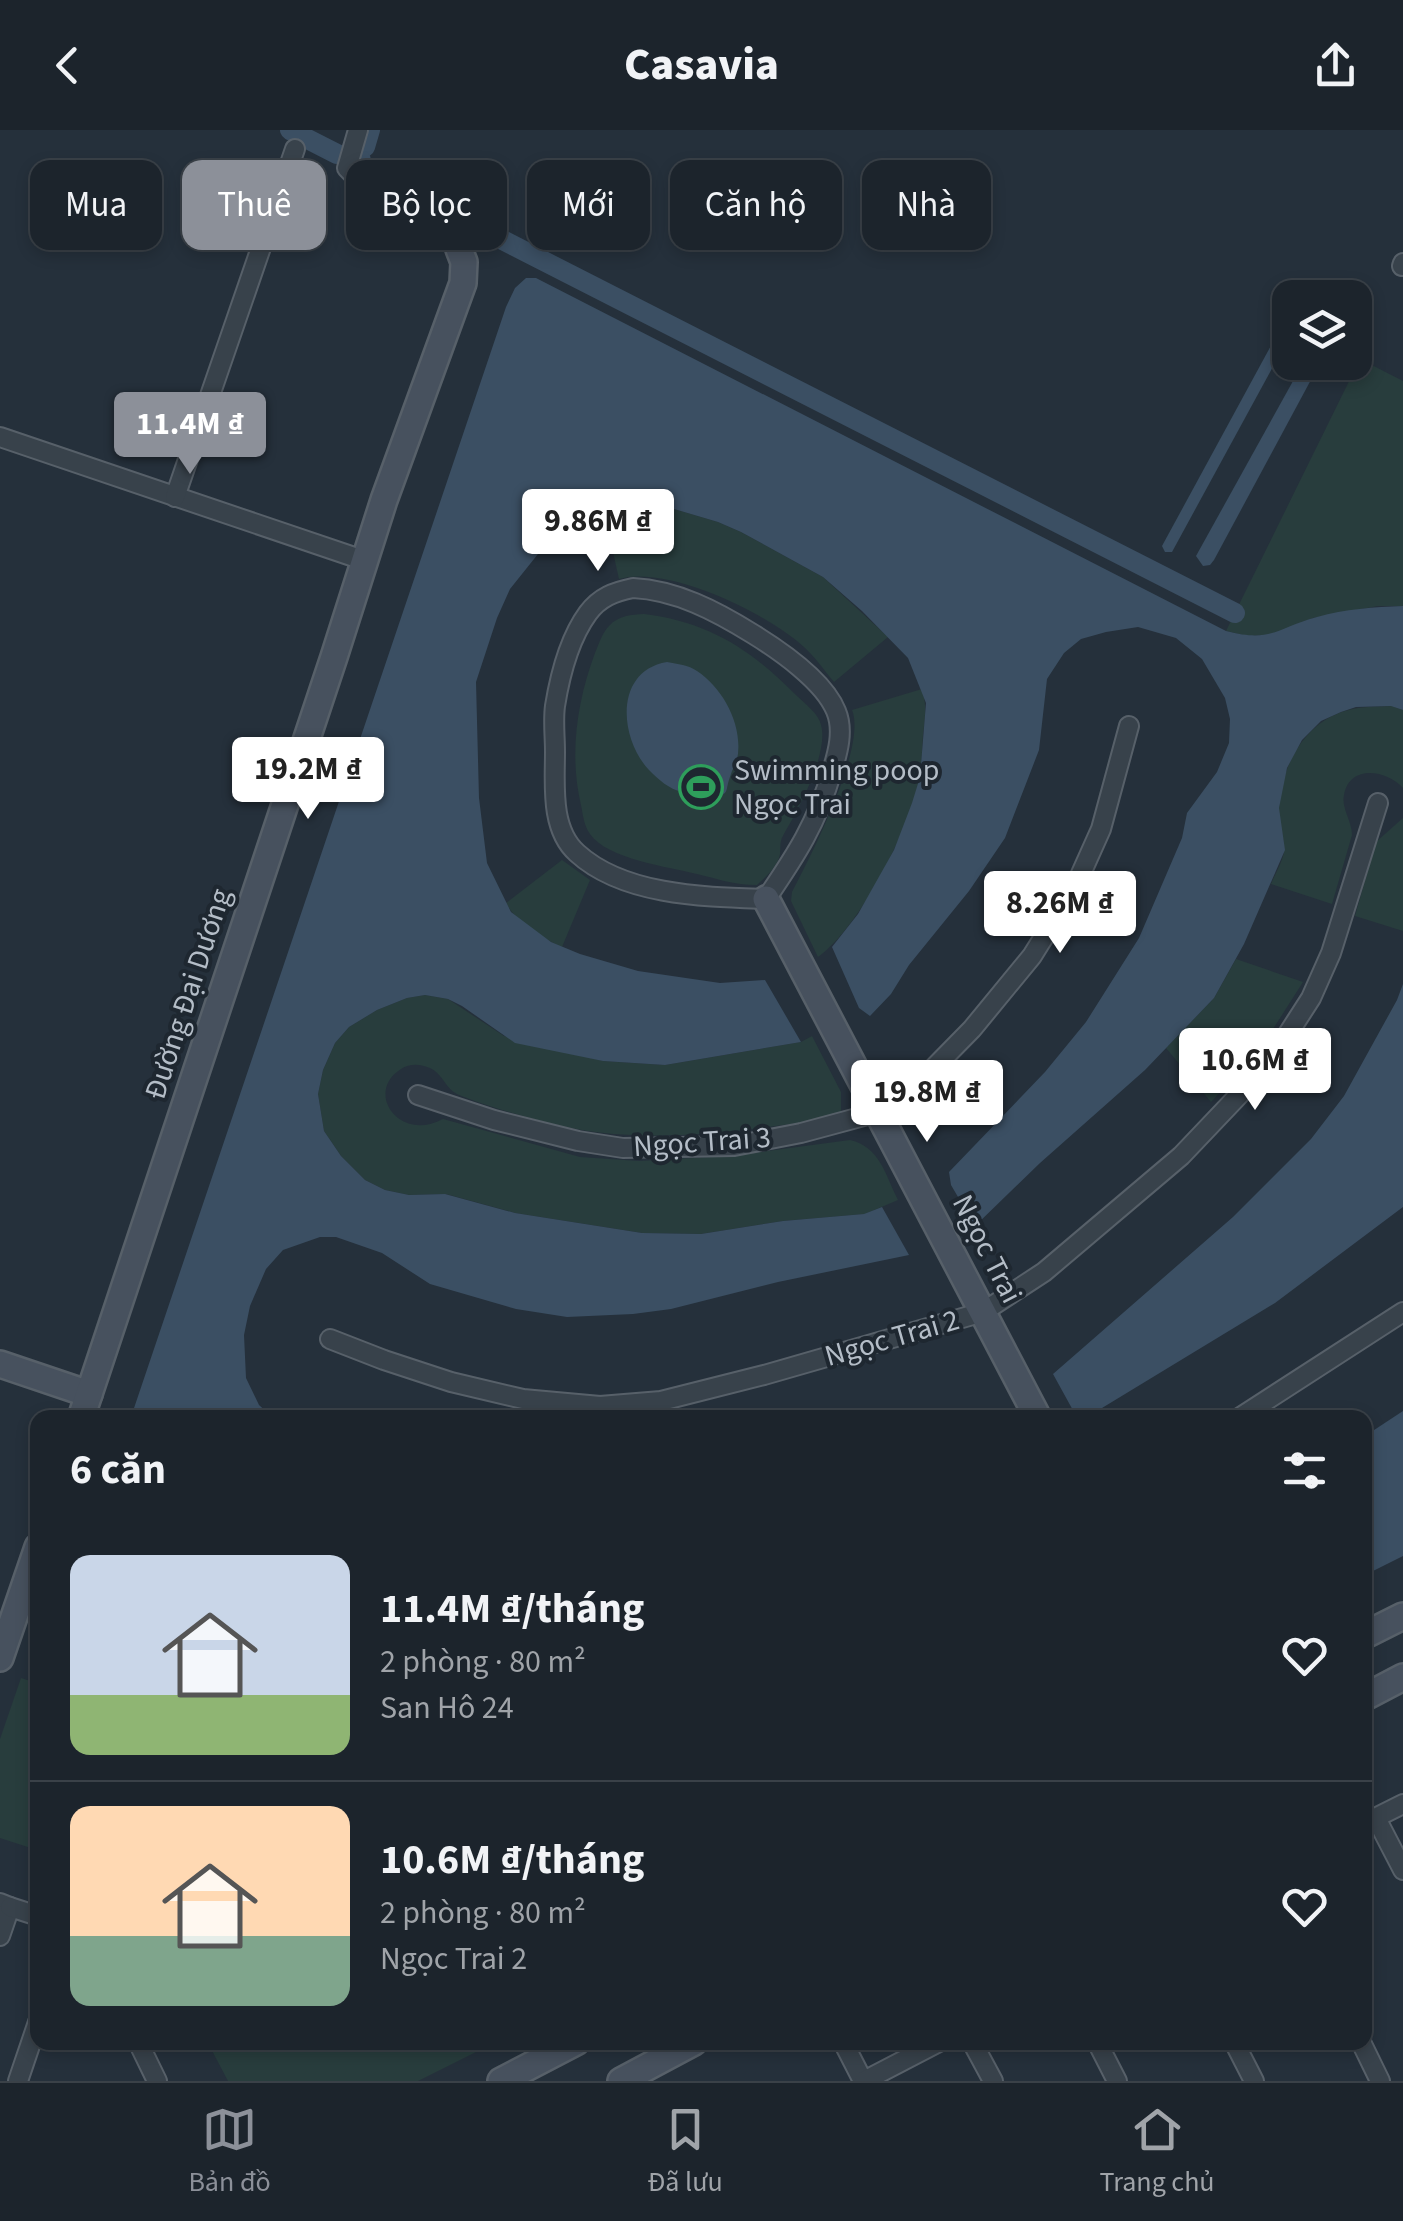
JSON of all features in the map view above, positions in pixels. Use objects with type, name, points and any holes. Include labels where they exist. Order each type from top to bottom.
[{"type":"street","points":[[349,160],[358,130]]},
{"type":"street","points":[[175,497],[234,347],[266,253],[295,148]]},
{"type":"street","name":"Đường Đại Dương","points":[[85,1406],[384,500],[464,283],[459,250]]},
{"type":"street","points":[[0,437],[366,562]]},
{"type":"street","points":[[654,589],[729,619],[804,672],[836,710],[840,728],[838,753],[822,806],[766,899],[714,898],[644,887],[586,860],[566,839],[555,793],[555,709],[578,629],[596,604],[613,592],[654,589]]},
{"type":"street","name":"Ngọc Trai 3","points":[[418,1095],[494,1120],[624,1148],[734,1146],[879,1112],[920,1082],[972,1029],[1032,956],[1075,886],[1101,828],[1129,726]]},
{"type":"street","name":"Ngọc Trai 2","points":[[330,1339],[451,1382],[523,1399],[600,1406],[661,1401],[983,1312],[1044,1272],[1181,1156],[1284,1040],[1312,998],[1331,953],[1378,803]]},
{"type":"street","name":"Ngọc Trai","points":[[766,899],[1034,1410]]},
{"type":"street","points":[[1251,1410],[1403,1312]]},
{"type":"street","points":[[0,1364],[85,1406]]},
{"type":"street","points":[[0,1658],[30,1570]]},
{"type":"street","points":[[1372,1632],[1403,1616]]},
{"type":"street","points":[[1372,1692],[1403,1677]]},
{"type":"street","points":[[1372,1819],[1403,1804]]},
{"type":"street","points":[[1372,1823],[1403,1870]]},
{"type":"street","points":[[0,1936],[5,1905],[30,1913]]},
{"type":"street","points":[[18,2081],[30,2046]]},
{"type":"street","points":[[142,2050],[157,2081]]},
{"type":"street","points":[[501,2081],[561,2050]]},
{"type":"street","points":[[622,2081],[679,2050]]},
{"type":"street","points":[[847,2050],[864,2081],[924,2050]]},
{"type":"street","points":[[976,2050],[992,2081]]},
{"type":"street","points":[[1101,2050],[1117,2081]]},
{"type":"street","points":[[1238,2050],[1254,2081]]},
{"type":"street","points":[[1364,2050],[1380,2081]]},
{"type":"green space","points":[[1372,365],[1403,381],[1403,606],[1378,606],[1313,618],[1272,635],[1247,636],[1226,631],[1350,380],[1372,380]]},
{"type":"green space","points":[[618,507],[674,509],[741,532],[823,577],[888,637],[834,682],[804,647],[742,607],[689,585],[663,579],[619,579],[604,512]]},
{"type":"green space","points":[[644,614],[689,624],[728,641],[763,665],[820,721],[821,750],[811,780],[782,838],[777,863],[757,885],[624,856],[598,843],[586,828],[577,786],[575,748],[584,690],[607,629],[621,618]]},
{"type":"green space","points":[[922,689],[925,712],[921,770],[906,821],[867,900],[818,957],[791,901],[792,892],[845,774],[855,727],[852,710]]},
{"type":"green space","points":[[1392,706],[1403,710],[1403,788],[1388,777],[1370,773],[1361,774],[1348,785],[1343,800],[1352,835],[1332,904],[1271,884],[1284,852],[1280,794],[1297,749],[1306,736],[1330,717],[1356,708]]},
{"type":"green space","points":[[1403,818],[1403,931],[1355,916],[1376,842]]},
{"type":"green space","points":[[562,860],[590,880],[562,947],[531,929],[506,903]]},
{"type":"green space","points":[[1236,959],[1303,982],[1259,1051],[1211,1102],[1166,1048],[1214,998]]},
{"type":"green space","points":[[425,995],[448,999],[504,1036],[603,1061],[665,1065],[801,1042],[812,1036],[841,1092],[841,1111],[835,1118],[726,1132],[617,1134],[545,1122],[478,1102],[457,1094],[434,1071],[416,1065],[401,1069],[390,1079],[386,1090],[386,1101],[401,1120],[427,1125],[443,1119],[580,1157],[639,1161],[730,1156],[850,1140],[875,1155],[898,1200],[865,1214],[701,1234],[642,1233],[515,1213],[446,1194],[409,1195],[385,1190],[365,1180],[341,1156],[324,1131],[318,1094],[335,1043],[349,1027],[377,1010]]},
{"type":"green space","points":[[21,1678],[30,1681],[30,1848],[0,1838],[0,1739]]},
{"type":"green space","points":[[212,2050],[480,2050],[418,2081],[228,2081]]},
{"type":"water","points":[[526,278],[536,278],[1226,631],[1264,635],[1338,612],[1403,606],[1403,710],[1391,706],[1356,707],[1321,721],[1302,740],[1287,768],[1279,808],[1285,850],[1244,944],[1214,998],[1145,1070],[975,1226],[951,1185],[949,1172],[1045,1072],[1086,1022],[1139,938],[1182,838],[1187,813],[1217,772],[1229,743],[1230,719],[1225,698],[1202,659],[1176,638],[1138,627],[1081,639],[1064,653],[1047,679],[1039,750],[1005,838],[891,994],[870,1016],[859,1008],[832,947],[858,914],[894,850],[920,777],[926,703],[908,658],[823,577],[741,532],[674,509],[618,507],[587,518],[550,539],[510,589],[476,682],[479,798],[487,863],[511,912],[551,942],[638,971],[720,983],[765,980],[801,1042],[665,1065],[603,1061],[515,1043],[448,999],[425,995],[407,998],[349,1027],[335,1043],[318,1094],[324,1131],[341,1156],[365,1180],[385,1190],[409,1195],[445,1194],[515,1213],[642,1233],[701,1234],[864,1214],[882,1207],[909,1255],[671,1309],[567,1317],[516,1309],[430,1284],[382,1253],[336,1237],[320,1237],[283,1250],[266,1269],[250,1306],[244,1335],[246,1378],[264,1410],[133,1410],[506,307],[515,288]]},
{"type":"water","points":[[1272,344],[1272,368],[1172,552],[1165,552],[1162,546]]},
{"type":"water","points":[[1294,380],[1311,380],[1214,560],[1203,566],[1196,556]]},
{"type":"water","points":[[667,662],[690,667],[707,679],[723,698],[735,722],[736,762],[726,791],[710,803],[660,781],[639,757],[632,741],[627,707],[630,692],[650,668]]},
{"type":"water","points":[[1403,984],[1403,1207],[1275,1303],[1100,1410],[1073,1410],[1053,1374],[1233,1217],[1311,1139],[1344,1096]]},
{"type":"water","points":[[1403,1411],[1403,1556],[1372,1572],[1372,1431]]},
{"type":"waterway","points":[[290,130],[337,154]]},
{"type":"waterway","points":[[365,147],[370,130]]},
{"type":"waterway","points":[[507,242],[1235,613]]},
{"type":"place","name":"Swimming poop Ngọc Trai","points":[[701,787]]}]
